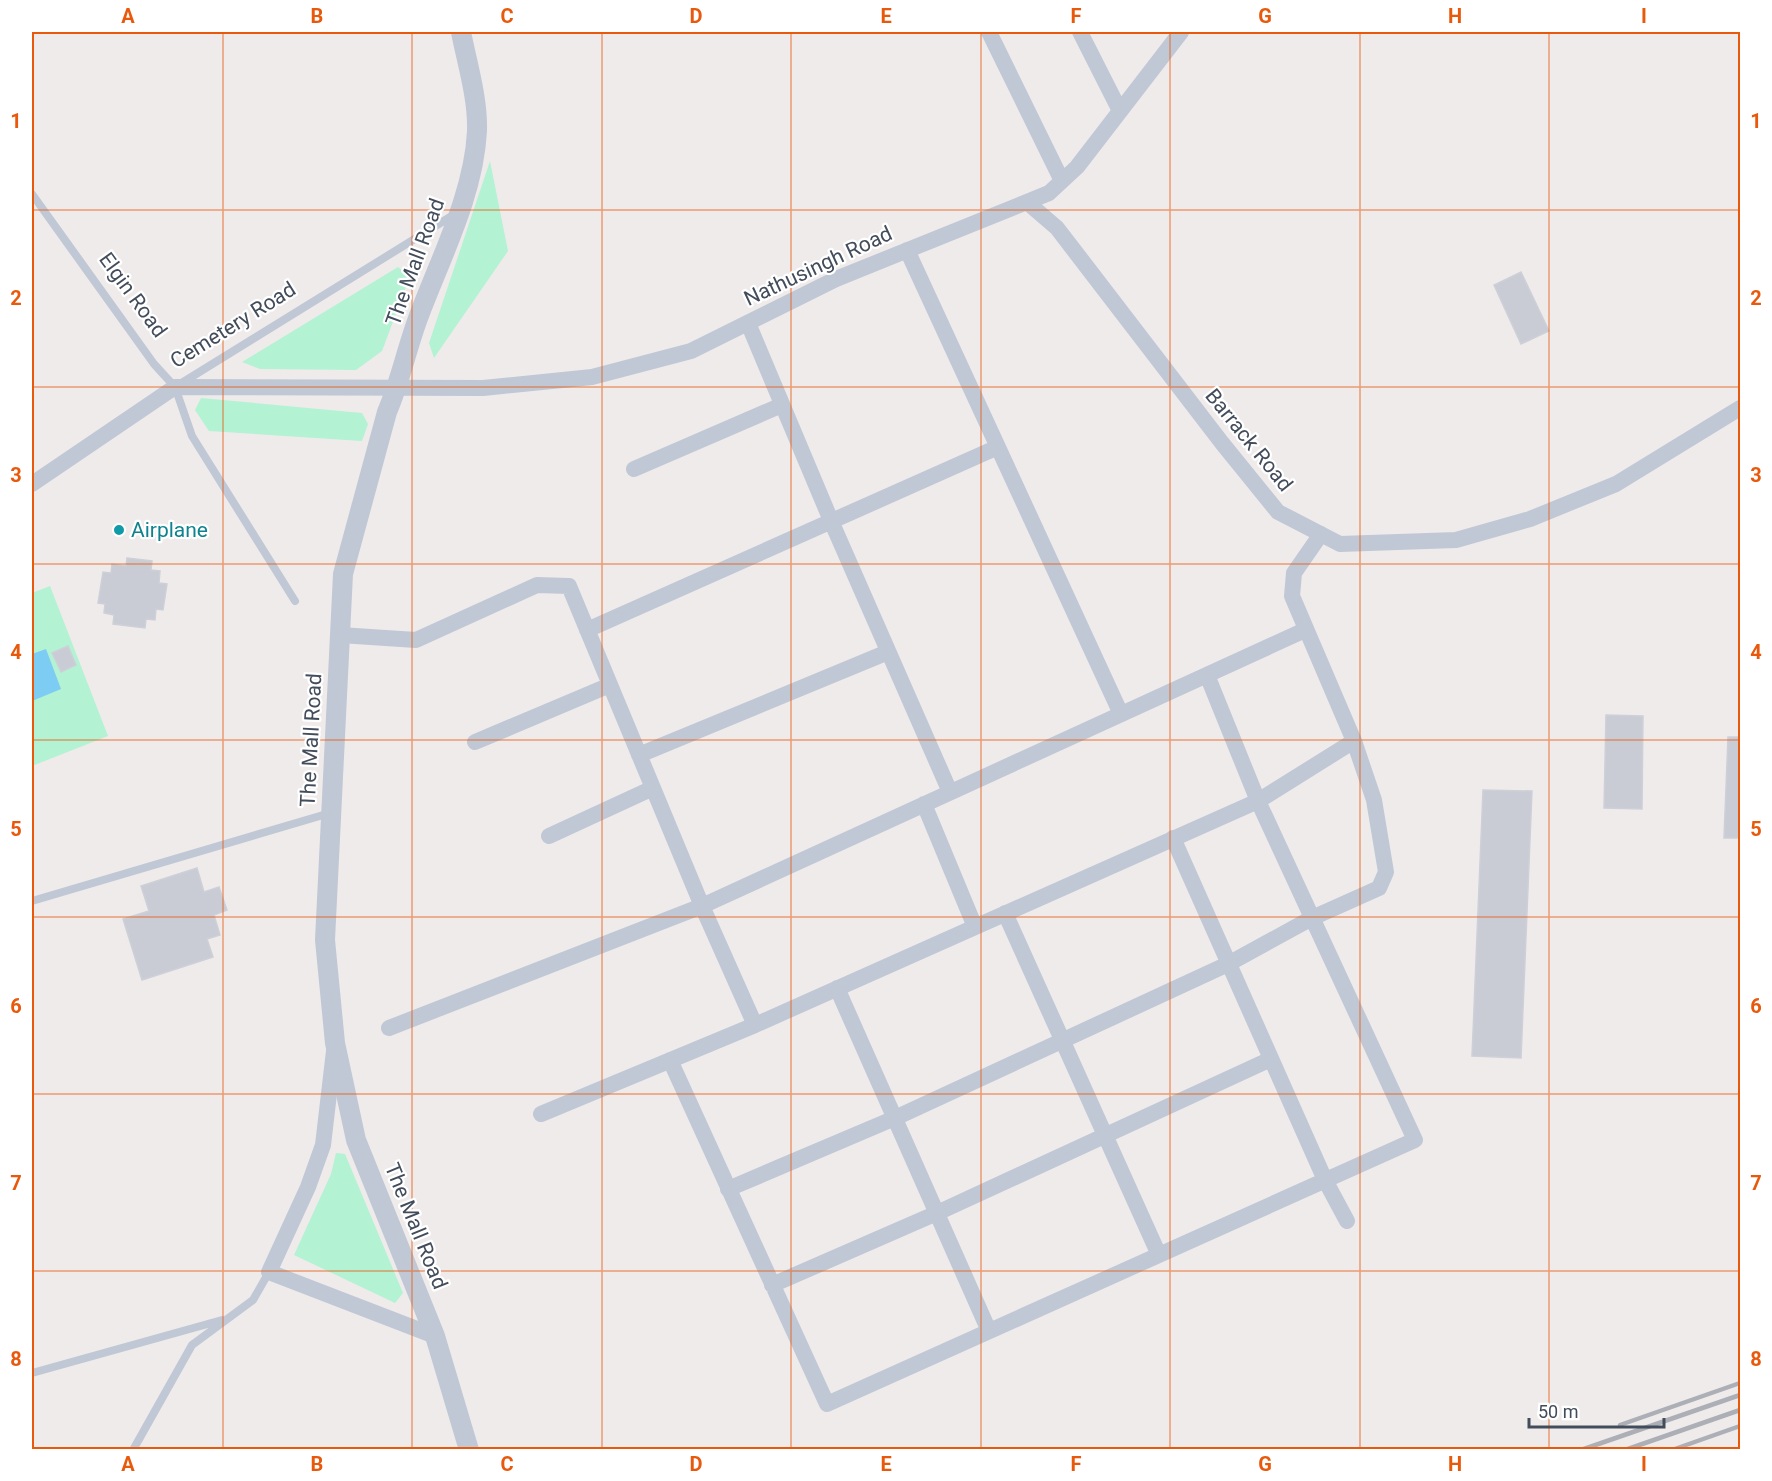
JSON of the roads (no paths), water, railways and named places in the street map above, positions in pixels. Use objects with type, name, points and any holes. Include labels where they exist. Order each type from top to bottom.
[{"type":"street","name":"The Mall Road","points":[[461,32],[475,106],[477,131],[461,210],[419,316],[397,389],[387,412],[343,574],[326,940],[335,1043],[356,1140],[435,1336],[470,1449]]},
{"type":"street","points":[[989,32],[1062,181]]},
{"type":"street","points":[[1080,32],[1120,111]]},
{"type":"street","name":"Nathusingh Road","points":[[397,389],[483,388],[592,377],[691,351],[836,279],[1028,203],[1049,193],[1077,167],[1181,32]]},
{"type":"street","name":"Barrack Road","points":[[1028,203],[1057,228],[1222,443],[1278,512],[1340,544],[1456,540],[1530,519],[1616,484],[1740,408]]},
{"type":"street","points":[[907,250],[1121,714]]},
{"type":"street","points":[[748,323],[832,523],[950,792]]},
{"type":"street","points":[[175,387],[397,389]]},
{"type":"street","name":"Cemetery Road","points":[[32,484],[175,387]]},
{"type":"street","points":[[634,469],[782,405]]},
{"type":"street","points":[[587,630],[832,523],[998,447]]},
{"type":"street","points":[[728,1189],[895,1118],[1228,964],[1312,918],[1378,888],[1386,872],[1374,801],[1354,741],[1292,596],[1294,573],[1321,534]]},
{"type":"street","points":[[340,635],[416,640],[537,585],[569,586],[702,906],[755,1025]]},
{"type":"street","points":[[389,1028],[702,906],[1305,630]]},
{"type":"street","points":[[639,755],[888,652]]},
{"type":"street","points":[[670,1060],[826,1404],[1415,1140],[1258,801],[1207,675]]},
{"type":"street","points":[[475,742],[610,685]]},
{"type":"street","points":[[541,1114],[755,1025],[1258,801],[1354,741]]},
{"type":"street","points":[[549,836],[653,788]]},
{"type":"street","points":[[924,804],[975,927]]},
{"type":"street","points":[[1173,838],[1325,1180],[1347,1221]]},
{"type":"street","points":[[1005,913],[1064,1039],[1159,1255]]},
{"type":"street","points":[[837,988],[989,1332]]},
{"type":"street","points":[[335,1043],[323,1145],[308,1187],[269,1272],[435,1336]]},
{"type":"street","points":[[772,1285],[937,1214],[1271,1059]]},
{"type":"lane","name":"Elgin Road","points":[[32,194],[154,364],[175,387]]},
{"type":"lane","name":"Cemetery Road","points":[[175,387],[461,210]]},
{"type":"lane","points":[[175,387],[192,436],[295,601]]},
{"type":"lane","points":[[32,901],[332,812]]},
{"type":"lane","points":[[133,1449],[192,1345],[253,1300],[269,1272]]},
{"type":"lane","points":[[32,1373],[229,1318]]},
{"type":"water","points":[[46,649],[61,689],[32,701],[32,654]]},
{"type":"railway","points":[[1620,1425],[1740,1383]]},
{"type":"railway","points":[[1581,1450],[1740,1395]]},
{"type":"railway","points":[[1625,1450],[1740,1410]]},
{"type":"railway","points":[[1672,1450],[1740,1426]]},
{"type":"place","name":"Airplane","points":[[119,530]]}]
